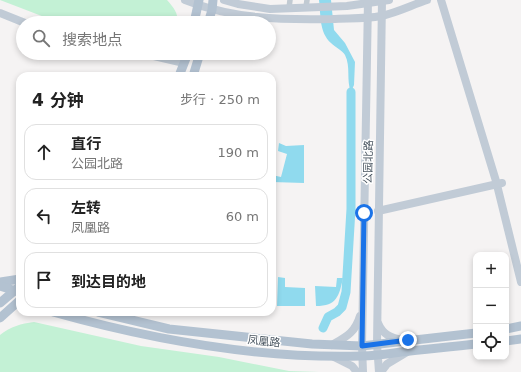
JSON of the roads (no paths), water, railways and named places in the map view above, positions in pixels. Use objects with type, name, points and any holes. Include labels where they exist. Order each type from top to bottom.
[{"type":"main road","points":[[185,0],[198,3],[212,10],[255,16]]},
{"type":"main road","points":[[210,16],[213,0]]},
{"type":"main road","points":[[224,0],[238,4],[270,9],[289,4],[347,6],[384,1]]},
{"type":"main road","points":[[276,19],[367,18],[382,16],[427,0]]},
{"type":"main road","points":[[441,0],[499,182],[521,282]]},
{"type":"main road","points":[[446,0],[499,182],[521,265]]},
{"type":"main road","name":"公园北路","points":[[380,372],[377,344],[378,209],[382,16],[384,1]]},
{"type":"main road","name":"公园北路","points":[[364,372],[362,356],[362,306],[368,2]]},
{"type":"main road","points":[[195,16],[198,3]]},
{"type":"main road","points":[[0,13],[16,19]]},
{"type":"main road","points":[[171,60],[184,63]]},
{"type":"main road","points":[[181,72],[185,60]]},
{"type":"main road","points":[[194,72],[198,60]]},
{"type":"main road","points":[[378,209],[499,182]]},
{"type":"main road","points":[[0,282],[16,280]]},
{"type":"main road","points":[[0,286],[16,295]]},
{"type":"main road","points":[[2,299],[16,297]]},
{"type":"main road","points":[[0,318],[16,300]]},
{"type":"main road","points":[[332,345],[350,334],[357,326],[362,306]]},
{"type":"main road","name":"凤凰路","points":[[68,316],[167,340],[215,348],[288,355],[362,356],[473,344]]},
{"type":"main road","name":"凤凰路","points":[[115,316],[169,329],[332,345],[362,346],[473,333]]},
{"type":"main road","points":[[377,320],[380,328],[387,336],[408,340]]},
{"type":"main road","points":[[509,328],[521,326]]},
{"type":"main road","points":[[509,341],[521,339]]},
{"type":"main road","points":[[380,372],[395,358],[409,351]]},
{"type":"main road","points":[[332,356],[352,366],[358,372]]},
{"type":"water","points":[[319,0],[331,0],[334,30],[345,43],[355,62],[354,85],[351,92],[347,60],[344,54],[327,39],[324,34],[321,23]]},
{"type":"water","points":[[279,143],[286,146],[304,145],[304,183],[276,182],[276,176],[281,177],[287,154],[278,151]]},
{"type":"water","points":[[278,277],[285,278],[285,287],[305,288],[305,306],[277,306]]},
{"type":"water","points":[[337,278],[343,278],[336,299],[329,304],[316,306],[315,286],[336,287]]},
{"type":"waterway","points":[[323,328],[328,317],[342,307],[346,292],[351,209],[351,92]]}]
